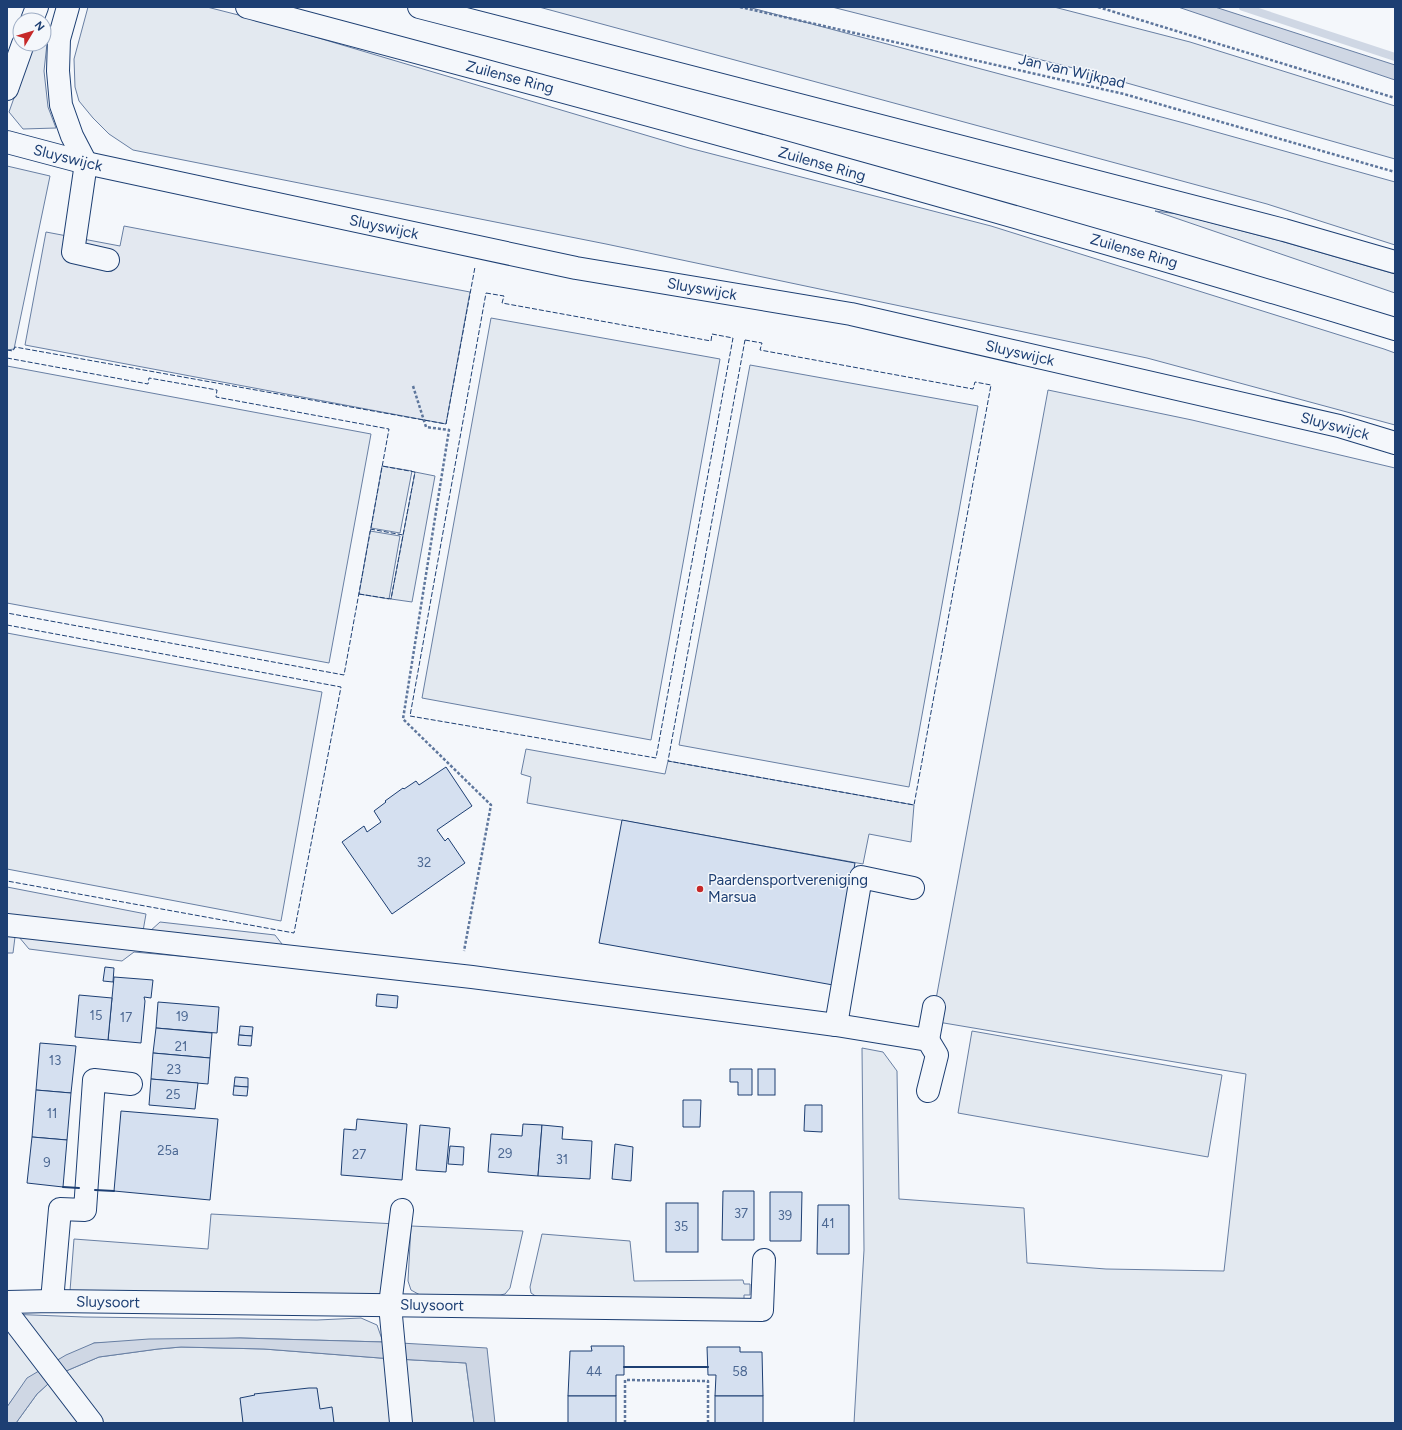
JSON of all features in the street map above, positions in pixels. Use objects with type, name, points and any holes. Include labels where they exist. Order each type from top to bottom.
[{"type":"street","points":[[68,7],[58,39],[58,71],[61,105],[72,136],[86,163],[73,252],[108,260]]},
{"type":"street","name":"Zuilense Ring","points":[[247,7],[551,88],[1074,234],[1395,329]]},
{"type":"street","points":[[419,7],[1284,230],[1395,262]]},
{"type":"street","points":[[7,89],[20,52]]},
{"type":"street","name":"Sluyswijck","points":[[7,142],[86,163],[576,268],[851,314],[1339,426],[1395,443]]},
{"type":"street","points":[[836,1025],[862,877],[913,888]]},
{"type":"street","points":[[7,925],[459,975],[836,1025],[928,1040]]},
{"type":"street","points":[[928,1091],[937,1055],[928,1040],[934,1007]]},
{"type":"street","points":[[52,1301],[60,1209],[85,1210],[94,1080],[131,1084]]},
{"type":"street","points":[[401,1423],[390,1305],[402,1210]]},
{"type":"street","name":"Sluysoort","points":[[7,1302],[52,1301],[762,1310],[764,1260]]},
{"type":"street","points":[[7,1312],[92,1423]]},
{"type":"path","name":"Jan van Wijkpad","points":[[740,7],[1124,94],[1395,172]]},
{"type":"path","points":[[1098,7],[1395,98]]},
{"type":"path","points":[[413,386],[426,427],[449,430],[403,719],[491,805],[459,975]]},
{"type":"path","points":[[625,1423],[625,1380],[708,1381],[708,1423]]},
{"type":"shaded area","points":[[88,7],[207,7],[258,20],[689,148],[991,226],[1384,349],[1395,353],[1395,425],[1147,358],[606,244],[133,150],[109,134],[79,101],[75,87],[74,59]]},
{"type":"shaded area","points":[[539,7],[748,7],[1184,123],[1395,182],[1395,245],[1267,204]]},
{"type":"shaded area","points":[[832,7],[1054,7],[1190,42],[1395,106],[1395,159],[1081,70]]},
{"type":"shaded area","points":[[1178,7],[1215,7],[1395,65],[1395,80]]},
{"type":"shaded area","points":[[30,52],[46,52],[44,71],[48,107],[56,128],[23,129],[9,112]]},
{"type":"shaded area","points":[[7,166],[50,176],[14,349],[7,350]]},
{"type":"shaded area","points":[[1155,211],[1178,214],[1284,242],[1395,274],[1395,293]]},
{"type":"shaded area","points":[[124,226],[470,292],[446,424],[25,345],[46,232],[120,246]]},
{"type":"shaded area","points":[[491,318],[720,359],[651,740],[422,698]]},
{"type":"shaded area","points":[[750,365],[978,406],[909,787],[679,745]]},
{"type":"shaded area","points":[[7,366],[371,434],[329,663],[7,603]]},
{"type":"shaded area","points":[[1048,390],[1192,420],[1395,468],[1395,1423],[854,1423],[864,1250],[862,1048],[883,1052],[897,1071],[899,1199],[1024,1208],[1027,1263],[1106,1269],[1224,1271],[1246,1074],[932,1021]]},
{"type":"shaded area","points":[[382,466],[412,471],[400,533],[371,528]]},
{"type":"shaded area","points":[[415,472],[435,476],[412,602],[391,599]]},
{"type":"shaded area","points":[[370,531],[400,536],[389,599],[359,594]]},
{"type":"shaded area","points":[[7,633],[322,692],[281,921],[7,869]]},
{"type":"shaded area","points":[[526,749],[665,774],[668,761],[914,805],[911,842],[869,834],[863,864],[527,803],[531,777],[521,774]]},
{"type":"shaded area","points":[[7,887],[146,914],[143,931],[149,932],[160,922],[275,935],[282,944],[279,965],[134,952],[122,961],[29,949],[19,937],[15,937],[13,953],[7,953]]},
{"type":"shaded area","points":[[972,1031],[1222,1075],[1208,1157],[958,1113]]},
{"type":"shaded area","points":[[211,1214],[396,1224],[385,1292],[376,1295],[70,1291],[74,1239],[208,1249]]},
{"type":"shaded area","points":[[411,1226],[523,1231],[510,1288],[505,1294],[500,1295],[420,1295],[411,1290],[408,1281]]},
{"type":"shaded area","points":[[542,1234],[630,1241],[634,1281],[743,1280],[744,1284],[750,1284],[750,1295],[744,1295],[744,1300],[537,1297],[531,1293],[530,1287]]},
{"type":"shaded area","points":[[7,1314],[84,1317],[317,1320],[361,1318],[377,1325],[383,1342],[240,1338],[94,1343],[22,1386],[7,1407]]},
{"type":"shaded area","points":[[240,1338],[383,1342],[487,1348],[495,1423],[474,1423],[466,1363],[264,1349],[181,1347],[99,1357],[59,1374],[37,1394],[16,1423],[7,1423],[7,1407],[27,1378],[66,1355],[94,1343],[149,1339]]},
{"type":"shaded area","points":[[181,1347],[264,1349],[466,1363],[474,1423],[16,1423],[37,1394],[59,1374],[99,1357]]},
{"type":"building","points":[[446,767],[472,806],[437,830],[445,841],[448,838],[465,863],[392,914],[342,842],[364,826],[367,832],[381,822],[374,811],[403,788],[404,789],[416,781],[419,785]]},
{"type":"building","points":[[622,820],[855,863],[833,985],[599,943]]},
{"type":"building","points":[[105,967],[114,968],[113,982],[103,981]]},
{"type":"building","points":[[114,977],[153,980],[151,998],[144,997],[145,1001],[141,1043],[108,1040]]},
{"type":"building","points":[[377,994],[398,996],[397,1008],[376,1006]]},
{"type":"building","points":[[79,995],[112,998],[108,1040],[75,1037]]},
{"type":"building","points":[[158,1002],[219,1007],[217,1033],[156,1028]]},
{"type":"building","points":[[240,1026],[253,1027],[252,1036],[239,1035]]},
{"type":"building","points":[[156,1028],[212,1033],[210,1058],[153,1053]]},
{"type":"building","points":[[239,1035],[252,1036],[251,1046],[238,1045]]},
{"type":"building","points":[[40,1043],[76,1046],[71,1093],[36,1090]]},
{"type":"building","points":[[153,1053],[210,1058],[208,1084],[151,1079]]},
{"type":"building","points":[[730,1069],[752,1069],[752,1095],[738,1095],[738,1082],[730,1082]]},
{"type":"building","points":[[758,1069],[775,1069],[775,1095],[758,1095]]},
{"type":"building","points":[[235,1077],[248,1078],[248,1087],[234,1086]]},
{"type":"building","points":[[151,1079],[198,1083],[195,1109],[149,1105]]},
{"type":"building","points":[[234,1086],[248,1087],[247,1096],[233,1095]]},
{"type":"building","points":[[36,1090],[71,1093],[67,1140],[32,1137]]},
{"type":"building","points":[[683,1100],[701,1100],[700,1127],[683,1127]]},
{"type":"building","points":[[805,1105],[822,1105],[822,1132],[804,1131]]},
{"type":"building","points":[[121,1111],[218,1119],[210,1200],[114,1191]]},
{"type":"building","points":[[357,1119],[407,1124],[402,1180],[341,1175],[344,1129],[356,1130]]},
{"type":"building","points":[[523,1124],[542,1125],[538,1176],[488,1172],[491,1134],[522,1136]]},
{"type":"building","points":[[420,1125],[450,1128],[446,1172],[416,1170]]},
{"type":"building","points":[[542,1125],[563,1127],[562,1139],[592,1141],[590,1179],[538,1176]]},
{"type":"building","points":[[32,1137],[67,1140],[63,1187],[27,1183]]},
{"type":"building","points":[[615,1144],[633,1147],[631,1181],[612,1179]]},
{"type":"building","points":[[450,1146],[464,1147],[463,1165],[448,1164]]},
{"type":"building","points":[[723,1191],[754,1191],[754,1240],[722,1240]]},
{"type":"building","points":[[770,1192],[802,1192],[801,1241],[770,1241]]},
{"type":"building","points":[[666,1203],[698,1203],[698,1252],[666,1252]]},
{"type":"building","points":[[818,1205],[849,1205],[849,1254],[817,1254]]},
{"type":"building","points":[[591,1346],[624,1346],[624,1375],[616,1375],[616,1396],[568,1396],[570,1351],[592,1351]]},
{"type":"building","points":[[707,1347],[740,1347],[740,1352],[762,1352],[763,1396],[715,1396],[716,1375],[708,1375]]},
{"type":"building","points":[[317,1388],[320,1409],[332,1407],[334,1423],[243,1423],[240,1398],[255,1395],[254,1394]]},
{"type":"building","points":[[568,1396],[616,1396],[616,1423],[568,1423]]},
{"type":"building","points":[[715,1396],[763,1396],[763,1423],[715,1423]]},
{"type":"waterway","points":[[1243,7],[1395,57]]},
{"type":"fence","points":[[7,350],[13,351],[15,347],[446,424],[475,267]]},
{"type":"fence","points":[[486,293],[504,296],[502,303],[711,341],[712,334],[733,338],[656,758],[410,716],[486,293]]},
{"type":"fence","points":[[745,340],[762,343],[760,350],[973,389],[975,382],[991,385],[914,805],[668,761],[745,340]]},
{"type":"fence","points":[[7,358],[148,384],[149,378],[217,390],[216,397],[389,429],[344,675],[7,613]]},
{"type":"fence","points":[[359,594],[391,599],[415,472],[382,466]]},
{"type":"fence","points":[[370,529],[403,535]]},
{"type":"fence","points":[[7,625],[341,687],[294,933],[7,881]]},
{"type":"wall","points":[[63,1187],[79,1188]]},
{"type":"wall","points":[[95,1190],[114,1191]]},
{"type":"wall","points":[[624,1367],[708,1367]]},
{"type":"place","name":"Paardensportvereniging Marsua","points":[[700,889]]}]
